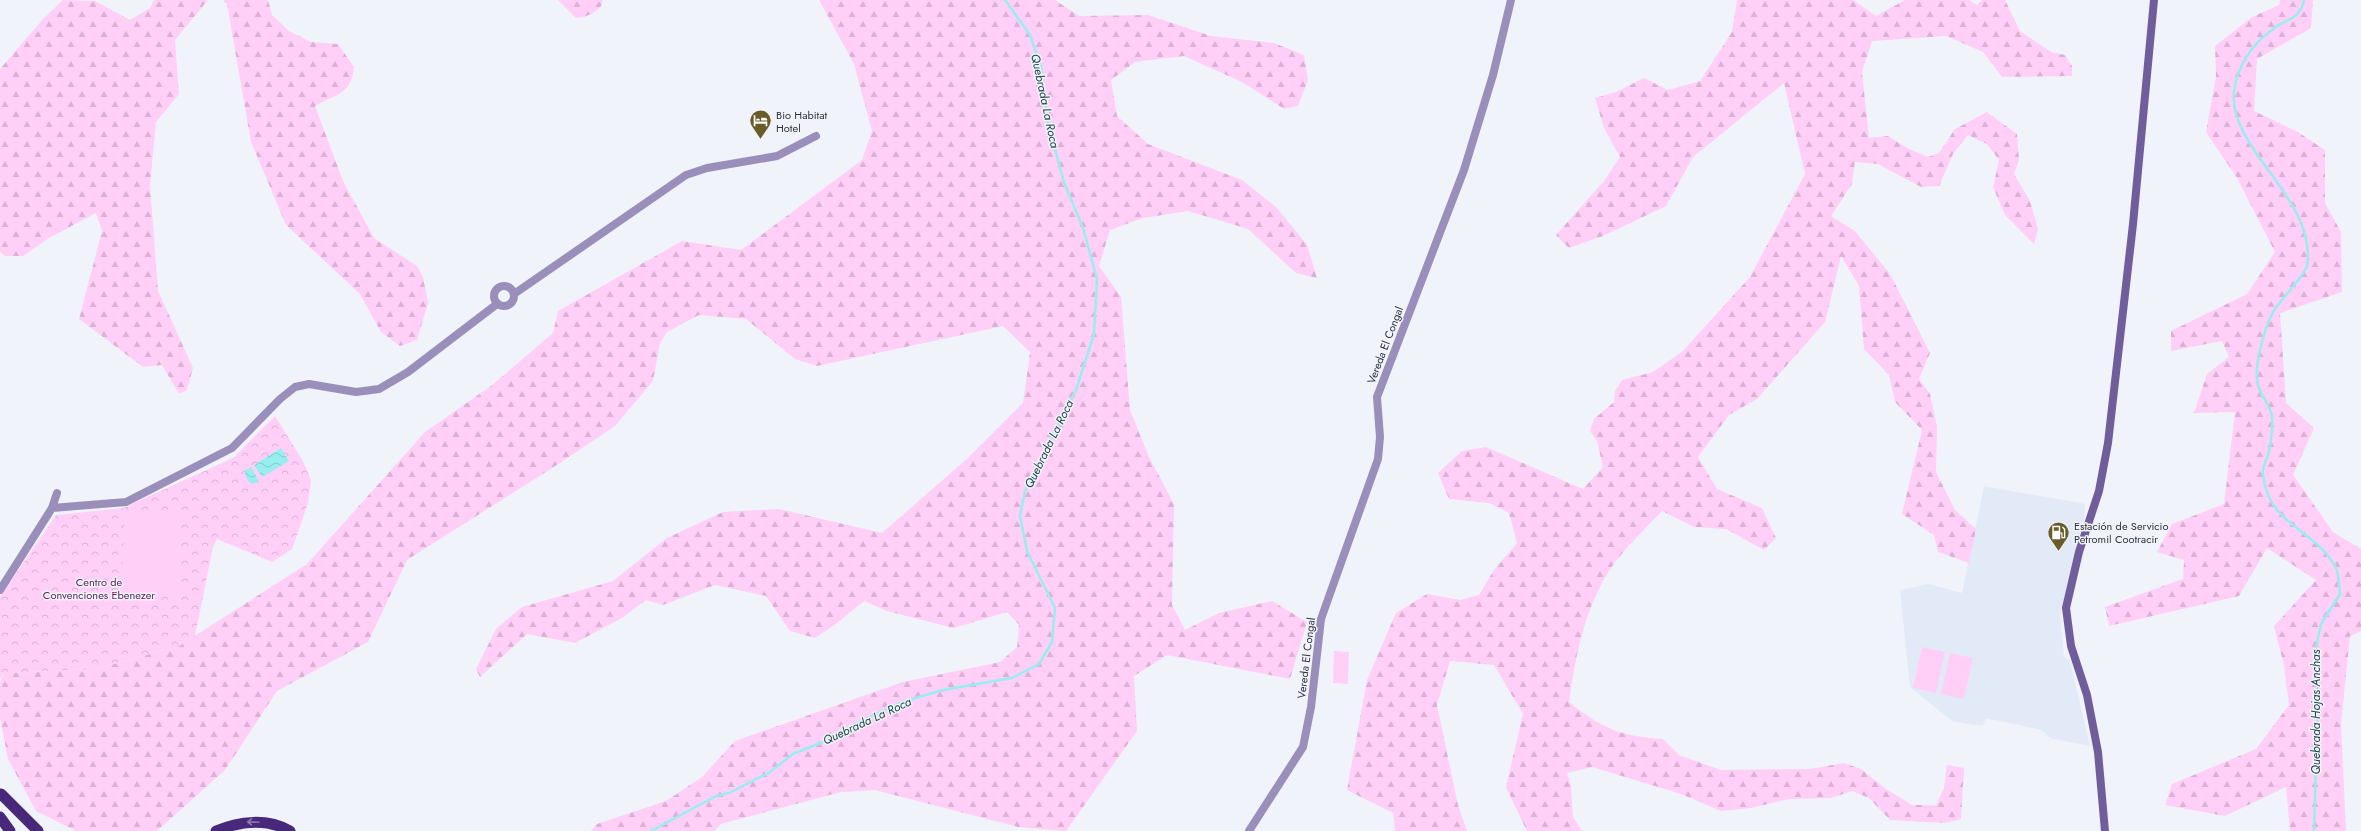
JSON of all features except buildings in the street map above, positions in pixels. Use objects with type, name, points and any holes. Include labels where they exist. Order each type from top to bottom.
[{"type":"highway","points":[[1,792],[14,814],[28,831]]},
{"type":"highway","points":[[1,792],[38,831]]},
{"type":"highway","points":[[0,817],[10,831]]},
{"type":"highway","points":[[216,831],[232,825],[256,822],[273,825],[290,831]]},
{"type":"main road","points":[[2105,831],[2098,752],[2088,695],[2071,646],[2066,608],[2079,552],[2099,491],[2108,442],[2133,224],[2154,0]]},
{"type":"street","name":"Vereda El Congal","points":[[1249,831],[1303,747],[1311,707],[1321,619],[1378,459],[1380,437],[1377,398],[1464,170],[1493,75],[1511,0]]},
{"type":"street","points":[[514,294],[686,174],[707,168],[777,156],[816,136]]},
{"type":"street","points":[[500,287],[507,287],[514,294],[514,300],[509,305],[503,307],[497,304],[494,294],[500,287]]},
{"type":"street","points":[[52,508],[126,502],[232,448],[280,399],[295,387],[309,384],[356,392],[379,389],[408,372],[497,304]]},
{"type":"street","points":[[0,590],[52,508],[57,493]]},
{"type":"shaded area","points":[[1984,486],[2085,504],[2084,519],[2060,615],[2064,656],[2070,661],[2090,746],[2050,738],[2042,730],[1986,718],[1983,726],[1952,721],[1910,687],[1900,590],[1928,584],[1962,593]]},
{"type":"green space","points":[[63,0],[95,1],[130,20],[150,8],[154,0],[208,0],[175,40],[179,94],[156,122],[150,185],[158,291],[193,368],[187,390],[179,394],[162,365],[143,367],[79,319],[102,231],[96,213],[49,238],[23,256],[5,256],[0,252],[0,69],[43,19]]},
{"type":"green space","points":[[223,0],[268,0],[272,15],[289,31],[311,42],[338,44],[354,67],[350,83],[346,88],[336,96],[315,106],[343,181],[374,238],[417,266],[423,277],[428,303],[417,340],[400,346],[381,332],[360,294],[286,225],[251,142],[227,4]]},
{"type":"green space","points":[[558,0],[602,0],[602,4],[597,11],[584,17],[576,18]]},
{"type":"green space","points":[[819,0],[1055,0],[1079,16],[1148,15],[1211,36],[1274,43],[1304,55],[1308,80],[1298,106],[1284,109],[1242,82],[1184,56],[1135,62],[1111,80],[1117,116],[1148,144],[1242,180],[1276,207],[1307,245],[1317,278],[1296,273],[1248,229],[1188,211],[1143,218],[1110,230],[1099,266],[1121,297],[1130,410],[1149,457],[1174,504],[1172,605],[1185,630],[1219,613],[1272,601],[1307,622],[1290,679],[1167,655],[1134,676],[1137,731],[1066,831],[1018,827],[875,790],[841,792],[721,824],[714,831],[591,831],[597,824],[666,801],[702,777],[735,741],[903,682],[1000,662],[1017,647],[1019,625],[1007,612],[954,628],[887,611],[864,601],[836,624],[815,638],[790,631],[766,596],[715,585],[663,605],[646,600],[622,618],[575,643],[527,634],[480,677],[476,669],[496,629],[522,607],[613,581],[667,538],[723,512],[779,509],[882,533],[969,457],[1023,403],[1030,352],[1003,326],[817,366],[795,359],[746,319],[699,315],[667,332],[660,343],[653,381],[615,426],[560,463],[407,560],[368,642],[277,691],[225,770],[157,831],[76,831],[36,811],[8,759],[0,718],[0,684],[3,673],[95,669],[179,646],[307,564],[425,432],[491,386],[553,333],[558,311],[682,241],[741,250],[862,160],[872,131],[854,64]]},
{"type":"green space","points":[[1737,0],[1853,0],[1876,16],[1905,0],[1969,0],[1977,5],[1982,0],[2005,0],[2020,31],[2051,52],[2065,55],[2072,66],[2072,76],[2002,77],[1983,52],[1946,36],[1872,41],[1862,72],[1869,138],[1888,136],[1907,148],[1928,157],[1939,153],[1955,129],[1987,112],[2017,134],[2019,160],[2014,174],[2030,201],[2038,229],[2034,244],[2005,215],[1993,187],[1999,160],[1987,144],[1968,135],[1953,154],[1939,186],[1921,187],[1878,164],[1855,162],[1852,184],[1831,216],[1855,231],[1890,274],[1930,353],[1919,379],[1930,394],[1937,427],[1936,472],[1955,510],[1976,529],[1969,563],[1938,552],[1934,535],[1902,514],[1922,430],[1895,402],[1889,375],[1864,349],[1859,286],[1841,256],[1825,322],[1757,399],[1729,415],[1698,457],[1717,489],[1762,508],[1776,538],[1764,550],[1726,529],[1694,527],[1662,511],[1620,556],[1599,589],[1585,625],[1575,664],[1569,702],[1592,719],[1613,730],[1635,736],[1663,739],[1679,755],[1721,770],[1810,769],[1844,763],[1861,769],[1886,789],[1912,805],[1936,805],[1944,788],[1947,765],[1964,768],[1961,819],[1944,823],[1890,820],[1869,798],[1852,791],[1831,798],[1789,799],[1751,808],[1721,811],[1681,794],[1592,767],[1567,773],[1571,786],[1573,817],[1582,831],[1527,831],[1506,787],[1523,714],[1494,665],[1450,661],[1437,705],[1458,805],[1467,831],[1395,831],[1393,813],[1347,790],[1367,680],[1396,613],[1427,594],[1460,600],[1479,595],[1494,570],[1517,543],[1509,513],[1489,503],[1449,499],[1438,473],[1462,451],[1486,447],[1583,489],[1603,467],[1597,441],[1590,431],[1594,419],[1614,402],[1615,391],[1622,380],[1653,372],[1682,352],[1750,277],[1805,174],[1784,83],[1693,157],[1666,206],[1603,236],[1569,248],[1556,235],[1604,181],[1620,157],[1604,128],[1595,98],[1616,92],[1644,78],[1668,90],[1700,81],[1732,32]]},
{"type":"green space","points":[[2280,0],[2313,0],[2311,28],[2257,59],[2254,111],[2298,132],[2325,150],[2325,203],[2341,232],[2342,292],[2280,313],[2286,403],[2314,428],[2293,475],[2333,532],[2361,549],[2361,631],[2350,636],[2341,724],[2346,831],[2290,831],[2286,787],[2225,816],[2165,805],[2172,784],[2256,749],[2289,705],[2284,666],[2274,626],[2316,580],[2267,548],[2239,596],[2109,626],[2105,607],[2183,579],[2184,560],[2157,552],[2172,524],[2224,504],[2235,412],[2194,413],[2207,374],[2229,357],[2222,341],[2171,351],[2171,331],[2247,294],[2275,252],[2237,178],[2206,132],[2216,76],[2215,46],[2252,17],[2279,5]]},
{"type":"green space","name":"Centro de Convenciones Ebenezer","points":[[275,416],[303,461],[311,480],[308,503],[292,549],[272,562],[217,539],[213,547],[195,636],[179,646],[95,669],[3,673],[1,678],[0,677],[0,597],[56,515],[123,508],[233,458]]},
{"type":"green space","points":[[125,511],[182,513],[178,597],[121,595]]},
{"type":"green space","points":[[1922,647],[1945,652],[1936,693],[1913,688]]},
{"type":"green space","points":[[1334,651],[1349,652],[1348,684],[1333,683]]},
{"type":"green space","points":[[1950,653],[1973,658],[1964,699],[1941,694]]},
{"type":"water","points":[[281,448],[289,461],[262,477],[254,465]]},
{"type":"water","points":[[251,467],[259,481],[253,484],[248,481],[244,471]]},
{"type":"waterway","name":"Quebrada La Roca","points":[[651,831],[716,796],[729,793],[770,772],[793,754],[825,741],[853,725],[905,701],[943,690],[1012,678],[1039,664],[1052,642],[1055,608],[1027,551],[1020,516],[1025,491],[1076,390],[1094,334],[1097,279],[1083,228],[1064,182],[1048,124],[1041,67],[1030,35],[1005,0]]},
{"type":"waterway","name":"Quebrada Hojas Anchas","points":[[2304,0],[2302,7],[2296,15],[2265,35],[2252,49],[2238,73],[2234,92],[2235,111],[2242,129],[2252,147],[2290,201],[2300,220],[2306,239],[2308,256],[2308,263],[2304,272],[2280,302],[2269,321],[2260,351],[2257,381],[2272,416],[2270,447],[2263,471],[2266,491],[2273,504],[2282,515],[2326,553],[2335,566],[2339,580],[2340,594],[2321,624],[2315,652],[2318,693],[2314,831]]},
{"type":"place","name":"Bio Habitat Hotel","points":[[760,140]]},
{"type":"place","name":"Estación de Servicio Petromil Cootracir","points":[[2058,552]]}]
